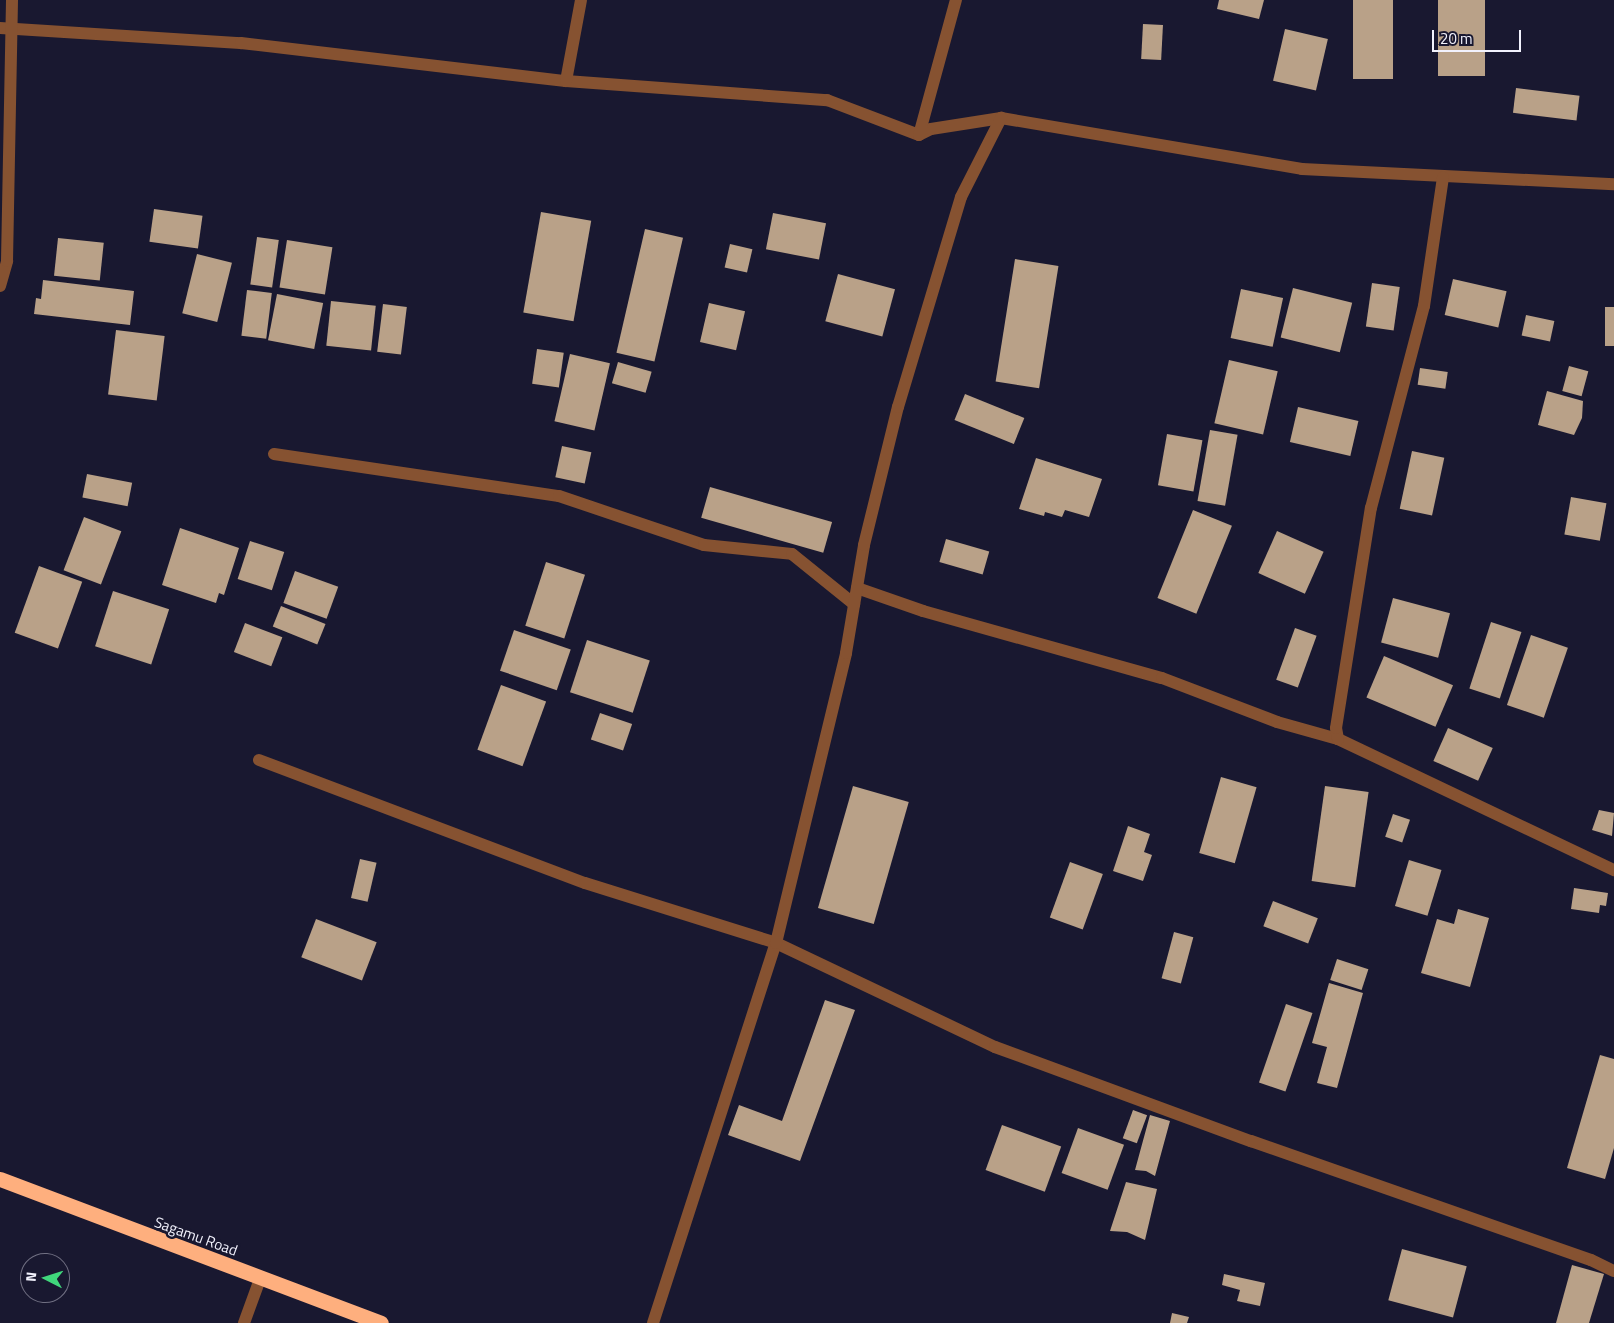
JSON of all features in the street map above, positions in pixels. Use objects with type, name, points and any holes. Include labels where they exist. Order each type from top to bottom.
[{"type":"highway","name":"Sagamu Road","points":[[0,1179],[260,1279],[381,1323]]},
{"type":"street","points":[[0,286],[7,261],[6,29],[12,0]]},
{"type":"street","points":[[566,81],[581,0]]},
{"type":"street","points":[[919,135],[956,0]]},
{"type":"street","points":[[6,29],[241,43],[566,81],[827,100],[919,135],[931,129],[1001,118],[1302,169],[1614,184]]},
{"type":"street","points":[[653,1323],[776,943],[846,653],[864,545],[898,407],[961,197],[1001,118]]},
{"type":"street","points":[[1338,739],[1336,728],[1371,508],[1424,306],[1443,177]]},
{"type":"street","points":[[274,454],[559,496],[704,545],[792,554],[854,604]]},
{"type":"street","points":[[857,588],[923,610],[1162,678],[1278,722],[1338,739],[1614,870]]},
{"type":"street","points":[[259,760],[585,883],[776,943],[995,1047],[1251,1141],[1592,1260],[1614,1271]]},
{"type":"street","points":[[244,1323],[260,1279]]},
{"type":"building","points":[[1219,0],[1264,0],[1259,19],[1217,9]]},
{"type":"building","points":[[1353,0],[1393,0],[1393,79],[1353,79]]},
{"type":"building","points":[[1438,0],[1485,0],[1485,76],[1438,76]]},
{"type":"building","points":[[1143,24],[1163,25],[1161,60],[1141,59]]},
{"type":"building","points":[[1285,29],[1328,39],[1316,91],[1273,81]]},
{"type":"building","points":[[1516,88],[1580,96],[1576,121],[1513,113]]},
{"type":"building","points":[[154,209],[203,216],[198,248],[149,242]]},
{"type":"building","points":[[541,212],[591,221],[574,321],[523,312]]},
{"type":"building","points":[[773,213],[826,223],[819,260],[766,249]]},
{"type":"building","points":[[645,229],[683,238],[654,362],[616,353]]},
{"type":"building","points":[[257,237],[279,240],[272,288],[250,285]]},
{"type":"building","points":[[58,238],[104,243],[100,281],[54,276]]},
{"type":"building","points":[[287,240],[332,247],[325,295],[279,287]]},
{"type":"building","points":[[730,244],[752,249],[747,273],[725,267]]},
{"type":"building","points":[[197,254],[232,263],[217,322],[182,313]]},
{"type":"building","points":[[1015,259],[1058,266],[1039,388],[996,381]]},
{"type":"building","points":[[838,274],[895,289],[882,337],[825,321]]},
{"type":"building","points":[[1453,279],[1507,291],[1498,327],[1445,315]]},
{"type":"building","points":[[43,280],[134,291],[130,325],[34,314],[36,298],[41,299]]},
{"type":"building","points":[[1372,283],[1400,287],[1394,330],[1366,327]]},
{"type":"building","points":[[1293,288],[1352,303],[1340,352],[1281,337]]},
{"type":"building","points":[[1241,289],[1283,298],[1273,347],[1231,338]]},
{"type":"building","points":[[247,290],[272,293],[266,339],[241,336]]},
{"type":"building","points":[[277,294],[323,303],[314,349],[268,340]]},
{"type":"building","points":[[331,301],[376,306],[371,350],[326,346]]},
{"type":"building","points":[[709,303],[745,311],[736,350],[700,342]]},
{"type":"building","points":[[383,304],[407,307],[401,355],[377,352]]},
{"type":"building","points":[[1605,307],[1614,307],[1614,346],[1605,346]]},
{"type":"building","points":[[1526,315],[1554,321],[1550,342],[1522,336]]},
{"type":"building","points":[[116,330],[165,336],[157,400],[108,395]]},
{"type":"building","points":[[537,349],[564,353],[559,387],[532,384]]},
{"type":"building","points":[[570,354],[610,363],[594,430],[554,421]]},
{"type":"building","points":[[1229,360],[1278,371],[1263,435],[1214,423]]},
{"type":"building","points":[[618,362],[652,372],[646,393],[612,383]]},
{"type":"building","points":[[1569,366],[1588,371],[1582,396],[1562,391]]},
{"type":"building","points":[[1420,368],[1448,372],[1445,389],[1418,385]]},
{"type":"building","points":[[1547,391],[1583,401],[1582,418],[1574,435],[1538,425]]},
{"type":"building","points":[[965,394],[1024,418],[1014,444],[955,420]]},
{"type":"building","points":[[1298,407],[1358,421],[1350,456],[1290,442]]},
{"type":"building","points":[[1210,430],[1238,435],[1225,506],[1197,501]]},
{"type":"building","points":[[1167,434],[1202,440],[1193,491],[1158,485]]},
{"type":"building","points":[[562,446],[591,452],[585,484],[555,477]]},
{"type":"building","points":[[1412,451],[1444,458],[1432,516],[1400,509]]},
{"type":"building","points":[[1036,458],[1102,479],[1089,517],[1065,510],[1062,517],[1045,512],[1044,516],[1019,509]]},
{"type":"building","points":[[87,474],[132,483],[128,506],[82,498]]},
{"type":"building","points":[[710,487],[832,522],[823,553],[701,518]]},
{"type":"building","points":[[1571,497],[1606,503],[1600,541],[1564,534]]},
{"type":"building","points":[[1193,510],[1232,526],[1196,614],[1157,598]]},
{"type":"building","points":[[84,517],[121,531],[101,585],[64,570]]},
{"type":"building","points":[[180,528],[239,548],[224,595],[219,593],[216,603],[162,585]]},
{"type":"building","points":[[1277,531],[1324,552],[1305,594],[1258,573]]},
{"type":"building","points":[[946,539],[989,551],[983,574],[939,562]]},
{"type":"building","points":[[250,541],[284,552],[272,590],[238,579]]},
{"type":"building","points":[[546,562],[585,575],[564,638],[525,626]]},
{"type":"building","points":[[39,566],[82,582],[58,648],[15,633]]},
{"type":"building","points":[[295,571],[338,587],[327,619],[283,603]]},
{"type":"building","points":[[113,591],[169,609],[151,664],[95,646]]},
{"type":"building","points":[[1393,598],[1450,613],[1438,658],[1381,642]]},
{"type":"building","points":[[281,606],[326,624],[317,644],[273,626]]},
{"type":"building","points":[[1491,622],[1521,632],[1500,698],[1469,689]]},
{"type":"building","points":[[245,623],[282,637],[271,666],[234,652]]},
{"type":"building","points":[[1295,628],[1317,636],[1298,688],[1276,680]]},
{"type":"building","points":[[514,630],[571,650],[557,690],[500,671]]},
{"type":"building","points":[[1531,635],[1568,648],[1544,718],[1507,705]]},
{"type":"building","points":[[587,640],[650,660],[633,713],[570,692]]},
{"type":"building","points":[[1384,656],[1453,685],[1435,727],[1366,697]]},
{"type":"building","points":[[501,685],[546,701],[523,766],[477,750]]},
{"type":"building","points":[[600,713],[632,724],[623,751],[591,739]]},
{"type":"building","points":[[1448,728],[1493,748],[1478,781],[1433,761]]},
{"type":"building","points":[[1221,777],[1257,787],[1235,863],[1199,853]]},
{"type":"building","points":[[853,786],[909,802],[874,924],[818,908]]},
{"type":"building","points":[[1325,786],[1369,792],[1355,887],[1312,881]]},
{"type":"building","points":[[1599,810],[1614,813],[1612,836],[1592,830]]},
{"type":"building","points":[[1393,814],[1410,820],[1402,843],[1385,837]]},
{"type":"building","points":[[1128,826],[1150,834],[1144,852],[1152,855],[1143,881],[1113,871]]},
{"type":"building","points":[[360,859],[377,863],[368,902],[351,898]]},
{"type":"building","points":[[1409,860],[1442,870],[1427,916],[1395,906]]},
{"type":"building","points":[[1070,862],[1103,874],[1083,929],[1050,917]]},
{"type":"building","points":[[1574,888],[1608,893],[1606,906],[1600,905],[1599,913],[1571,909]]},
{"type":"building","points":[[1273,901],[1318,918],[1308,943],[1263,926]]},
{"type":"building","points":[[1458,909],[1489,918],[1470,987],[1421,973],[1437,919],[1454,924]]},
{"type":"building","points":[[316,919],[377,942],[362,981],[301,957]]},
{"type":"building","points":[[1174,932],[1193,937],[1181,984],[1162,978]]},
{"type":"building","points":[[1337,959],[1368,969],[1362,990],[1330,980]]},
{"type":"building","points":[[1329,983],[1363,993],[1337,1088],[1317,1083],[1327,1047],[1312,1043]]},
{"type":"building","points":[[825,1000],[855,1010],[800,1161],[728,1135],[739,1105],[782,1121]]},
{"type":"building","points":[[1286,1004],[1312,1013],[1285,1092],[1259,1082]]},
{"type":"building","points":[[1600,1055],[1614,1059],[1614,1148],[1605,1179],[1567,1168]]},
{"type":"building","points":[[1133,1110],[1147,1115],[1137,1143],[1123,1138]]},
{"type":"building","points":[[1150,1115],[1170,1121],[1155,1176],[1146,1171],[1135,1170]]},
{"type":"building","points":[[1002,1125],[1061,1147],[1045,1192],[986,1170]]},
{"type":"building","points":[[1078,1128],[1124,1145],[1108,1190],[1062,1173]]},
{"type":"building","points":[[1126,1182],[1157,1189],[1145,1240],[1127,1232],[1110,1231]]},
{"type":"building","points":[[1402,1249],[1467,1266],[1453,1318],[1388,1300]]},
{"type":"building","points":[[1572,1265],[1604,1274],[1589,1323],[1556,1323]]},
{"type":"building","points":[[1224,1274],[1265,1283],[1260,1306],[1237,1301],[1240,1290],[1222,1285]]},
{"type":"building","points":[[1172,1313],[1189,1317],[1187,1323],[1170,1323]]}]
